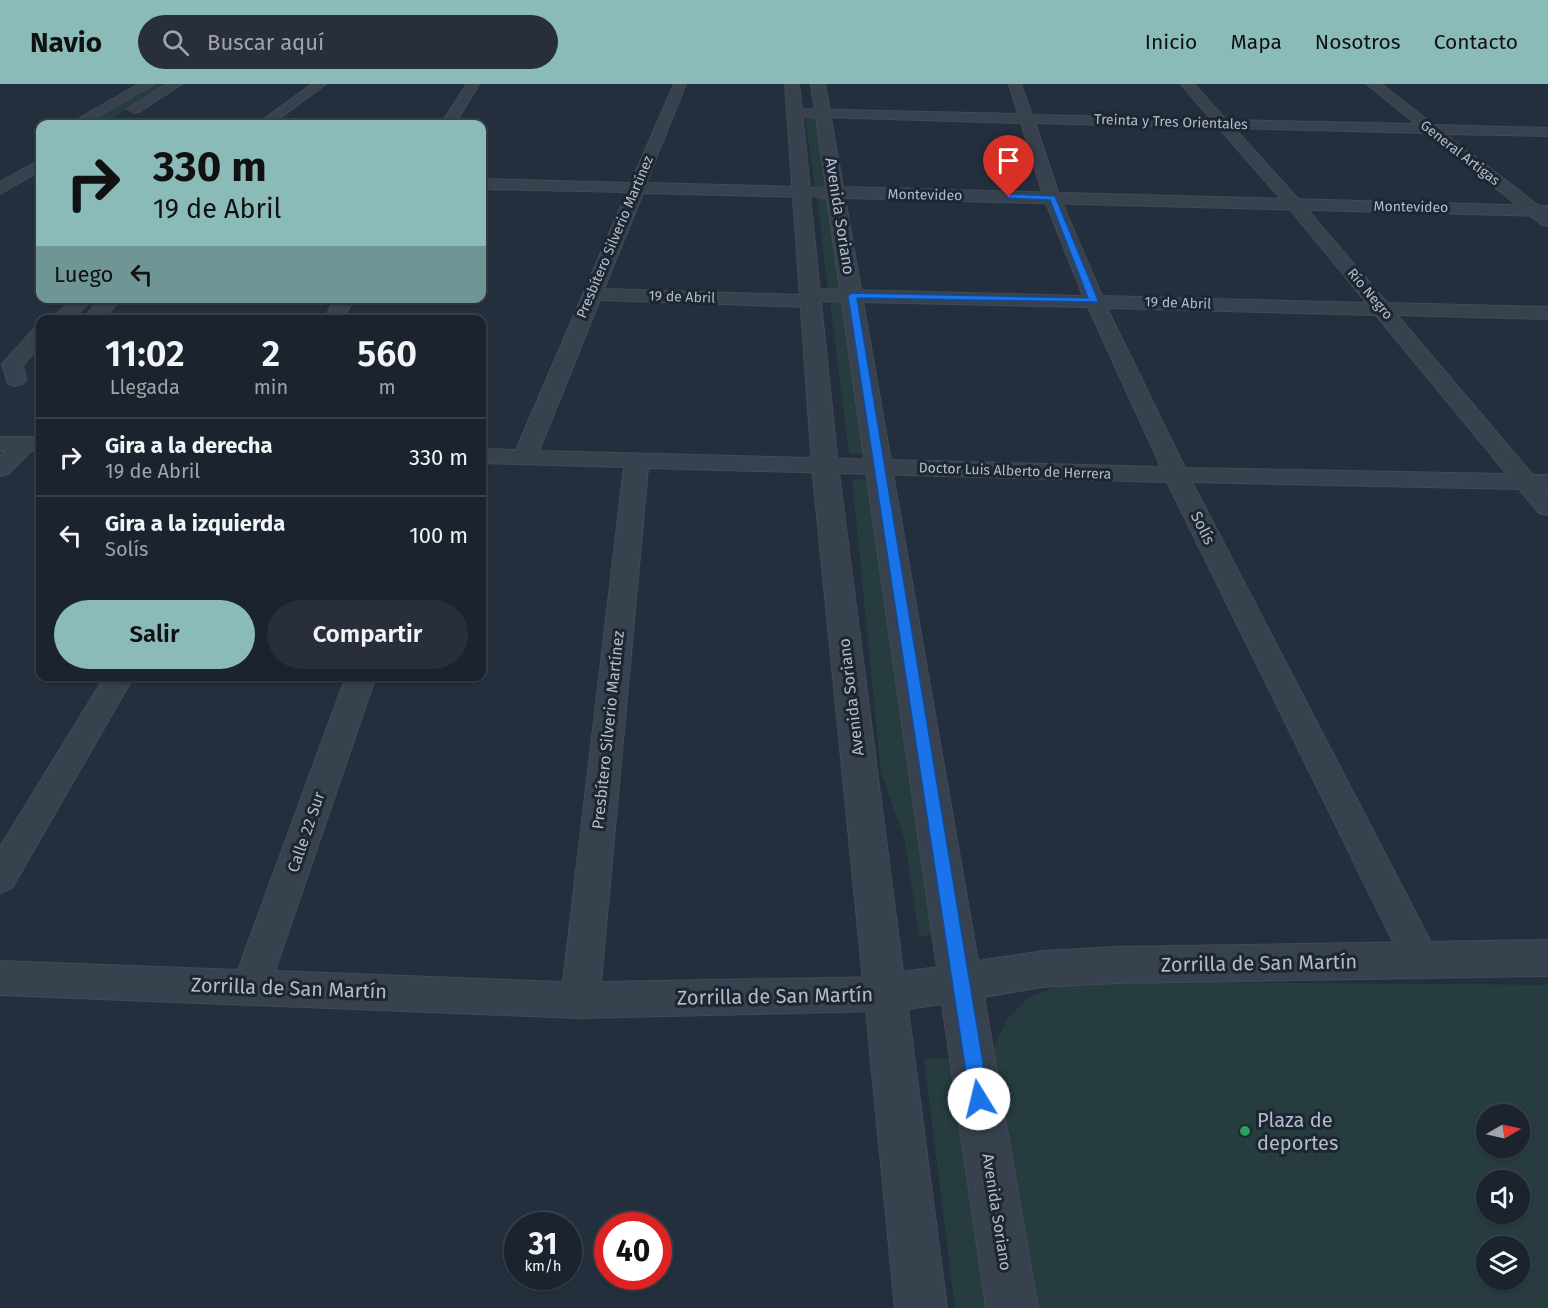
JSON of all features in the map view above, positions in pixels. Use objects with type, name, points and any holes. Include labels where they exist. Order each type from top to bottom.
[{"type":"street","points":[[83,120],[148,84]]},
{"type":"street","points":[[118,119],[176,84]]},
{"type":"street","points":[[270,120],[320,84]]},
{"type":"street","points":[[450,120],[473,84]]},
{"type":"street","name":"Presbítero Silverio Martínez","points":[[525,457],[680,84]]},
{"type":"street","name":"Avenida Soriano","points":[[792,84],[825,466],[883,994],[921,1308]]},
{"type":"street","name":"Avenida Soriano","points":[[819,84],[1012,1308]]},
{"type":"street","name":"Solís","points":[[1015,84],[1052,198],[1094,300],[1176,475],[1421,960]]},
{"type":"street","name":"Río Negro","points":[[1187,84],[1536,482],[1548,508]]},
{"type":"street","name":"General Artigas","points":[[1373,84],[1430,130],[1544,214]]},
{"type":"street","name":"Treinta y Tres Orientales","points":[[795,113],[1548,132]]},
{"type":"street","points":[[0,173],[33,174]]},
{"type":"street","points":[[0,189],[33,174]]},
{"type":"street","name":"Montevideo","points":[[486,184],[1294,204],[1544,214]]},
{"type":"street","name":"19 de Abril","points":[[591,294],[1094,300],[1548,313]]},
{"type":"street","points":[[65,315],[79,303]]},
{"type":"street","points":[[95,315],[108,303]]},
{"type":"street","points":[[8,387],[12,364],[36,338]]},
{"type":"street","points":[[8,387],[36,362]]},
{"type":"street","points":[[0,444],[33,444]]},
{"type":"street","points":[[0,469],[33,444]]},
{"type":"street","name":"Doctor Luis Alberto de Herrera","points":[[486,456],[1176,475],[1536,482]]},
{"type":"street","name":"Presbítero Silverio Martínez","points":[[580,1000],[637,460]]},
{"type":"street","points":[[0,878],[117,681]]},
{"type":"street","name":"Calle 22 Sur","points":[[251,987],[359,681]]},
{"type":"street","name":"Zorrilla de San Martín","points":[[0,978],[580,1000],[883,994],[1043,969],[1116,965],[1548,958]]},
{"type":"green space","points":[[152,84],[170,84],[109,120],[89,120]]},
{"type":"green space","points":[[805,117],[815,117],[825,186],[815,186]]},
{"type":"green space","points":[[817,198],[831,198],[843,291],[828,292]]},
{"type":"green space","points":[[830,303],[846,303],[869,454],[849,454]]},
{"type":"green space","points":[[852,479],[873,479],[932,935],[919,936],[905,841],[881,772]]},
{"type":"green space","name":"Plaza de deportes","points":[[1071,981],[1548,985],[1548,1308],[1035,1308],[989,1057],[1008,1018],[1028,998]]},
{"type":"green space","points":[[955,1058],[991,1308],[955,1308],[924,1059]]},
{"type":"place","name":"Plaza de deportes","points":[[1245,1131]]},
{"type":"route","points":[[979,1099],[885,490],[852,296],[1094,300],[1052,198],[1009,197]]}]
